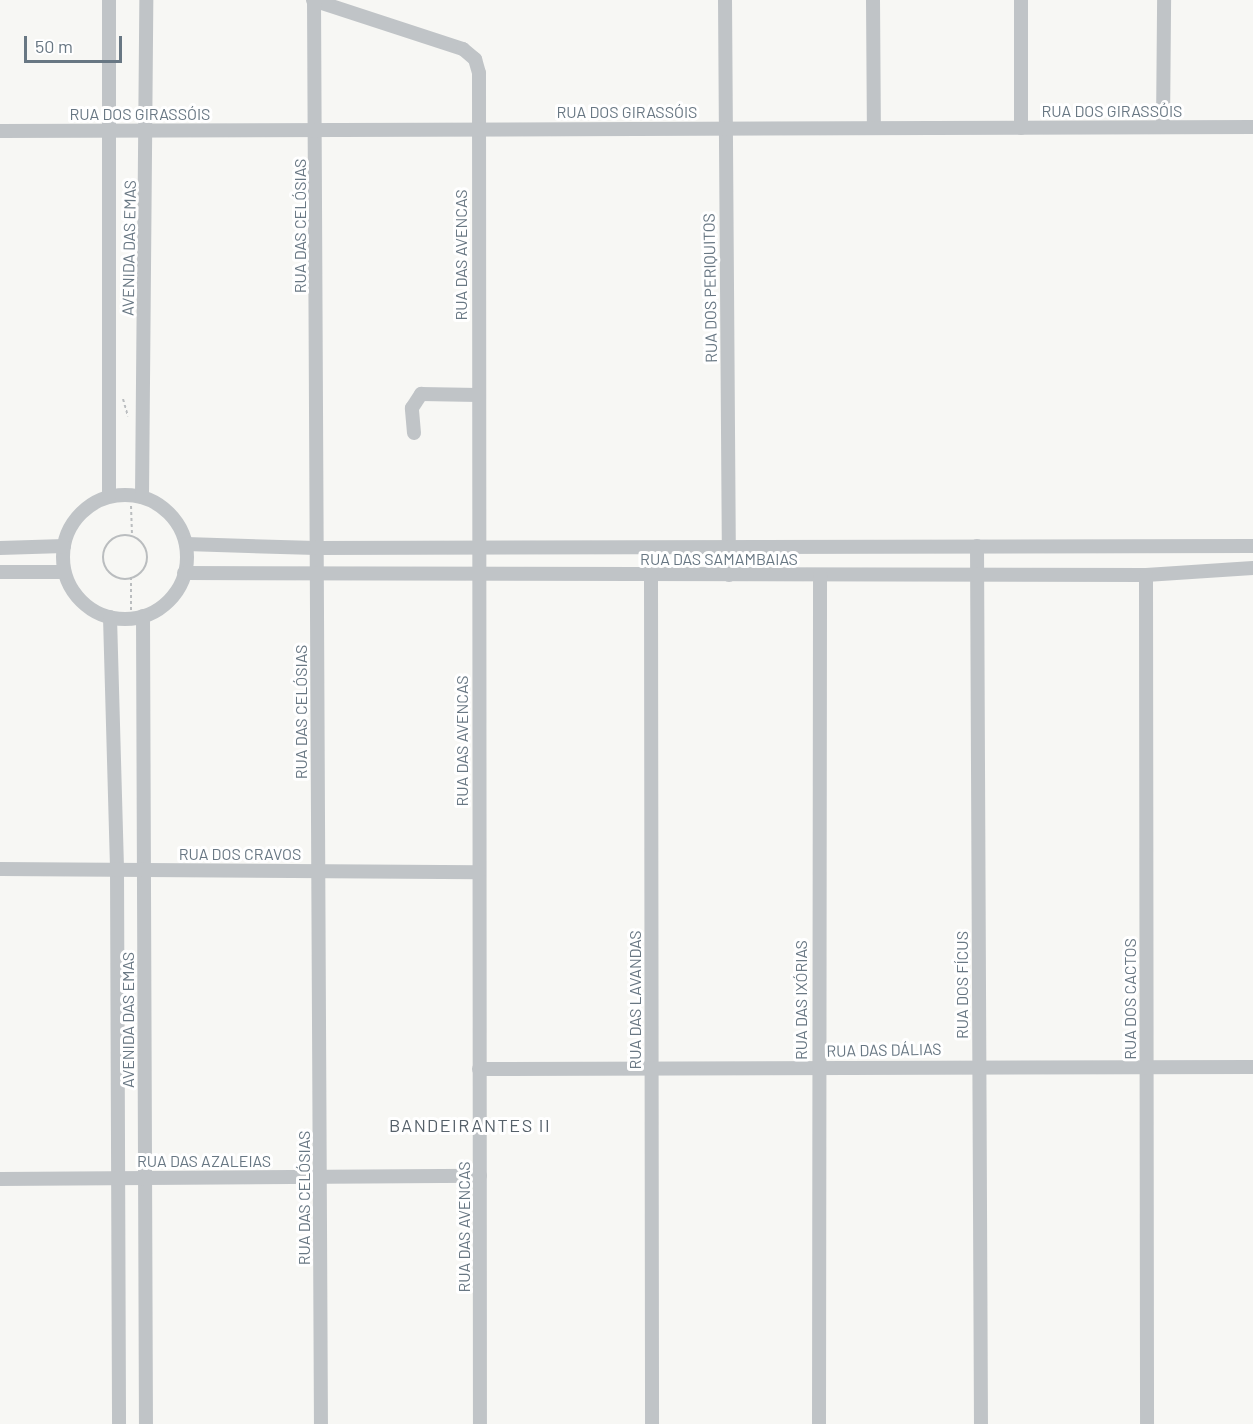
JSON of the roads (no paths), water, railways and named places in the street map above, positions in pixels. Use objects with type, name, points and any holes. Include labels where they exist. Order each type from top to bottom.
[{"type":"street","name":"AVENIDA DAS EMAS","points":[[109,0],[106,130],[109,496]]},
{"type":"street","name":"AVENIDA DAS EMAS","points":[[142,497],[147,130],[146,0]]},
{"type":"street","name":"RUA DAS AVENCAS","points":[[314,0],[463,49],[475,59],[479,73],[477,129],[480,1424]]},
{"type":"street","name":"RUA DAS CELÓSIAS","points":[[314,0],[321,1424]]},
{"type":"street","name":"RUA DOS PERIQUITOS","points":[[725,0],[729,576]]},
{"type":"street","points":[[873,0],[874,128]]},
{"type":"street","points":[[1021,0],[1021,128]]},
{"type":"street","points":[[1163,127],[1164,0]]},
{"type":"street","name":"RUA DOS GIRASSÓIS","points":[[0,131],[1253,127]]},
{"type":"street","points":[[414,433],[412,408],[421,394],[478,395]]},
{"type":"street","points":[[109,496],[142,497],[171,514],[186,544],[184,573],[173,595],[143,616],[110,617],[86,605],[64,572],[64,546],[71,526],[84,510],[109,496]]},
{"type":"street","name":"RUA DAS SAMAMBAIAS","points":[[186,544],[316,548],[730,545],[1253,546]]},
{"type":"street","points":[[0,548],[64,546]]},
{"type":"street","name":"RUA DOS FÍCUS","points":[[977,546],[981,1424]]},
{"type":"street","name":"RUA DAS SAMAMBAIAS","points":[[184,573],[317,576],[1146,575],[1253,568]]},
{"type":"street","points":[[0,572],[64,572]]},
{"type":"street","name":"RUA DOS CACTOS","points":[[1146,575],[1147,1424]]},
{"type":"street","name":"RUA DAS LAVANDAS","points":[[651,576],[652,1424]]},
{"type":"street","name":"RUA DAS IXÓRIAS","points":[[819,1424],[820,576]]},
{"type":"street","name":"AVENIDA DAS EMAS","points":[[143,616],[146,1424]]},
{"type":"street","name":"AVENIDA DAS EMAS","points":[[110,617],[117,870],[119,1424]]},
{"type":"street","name":"RUA DOS CRAVOS","points":[[0,869],[479,872]]},
{"type":"street","name":"RUA DAS DÁLIAS","points":[[479,1069],[651,1066],[1253,1067]]},
{"type":"street","name":"RUA DAS AZALEIAS","points":[[0,1179],[480,1176]]},
{"type":"district","name":"BANDEIRANTES II","points":[[470,1125]]}]
